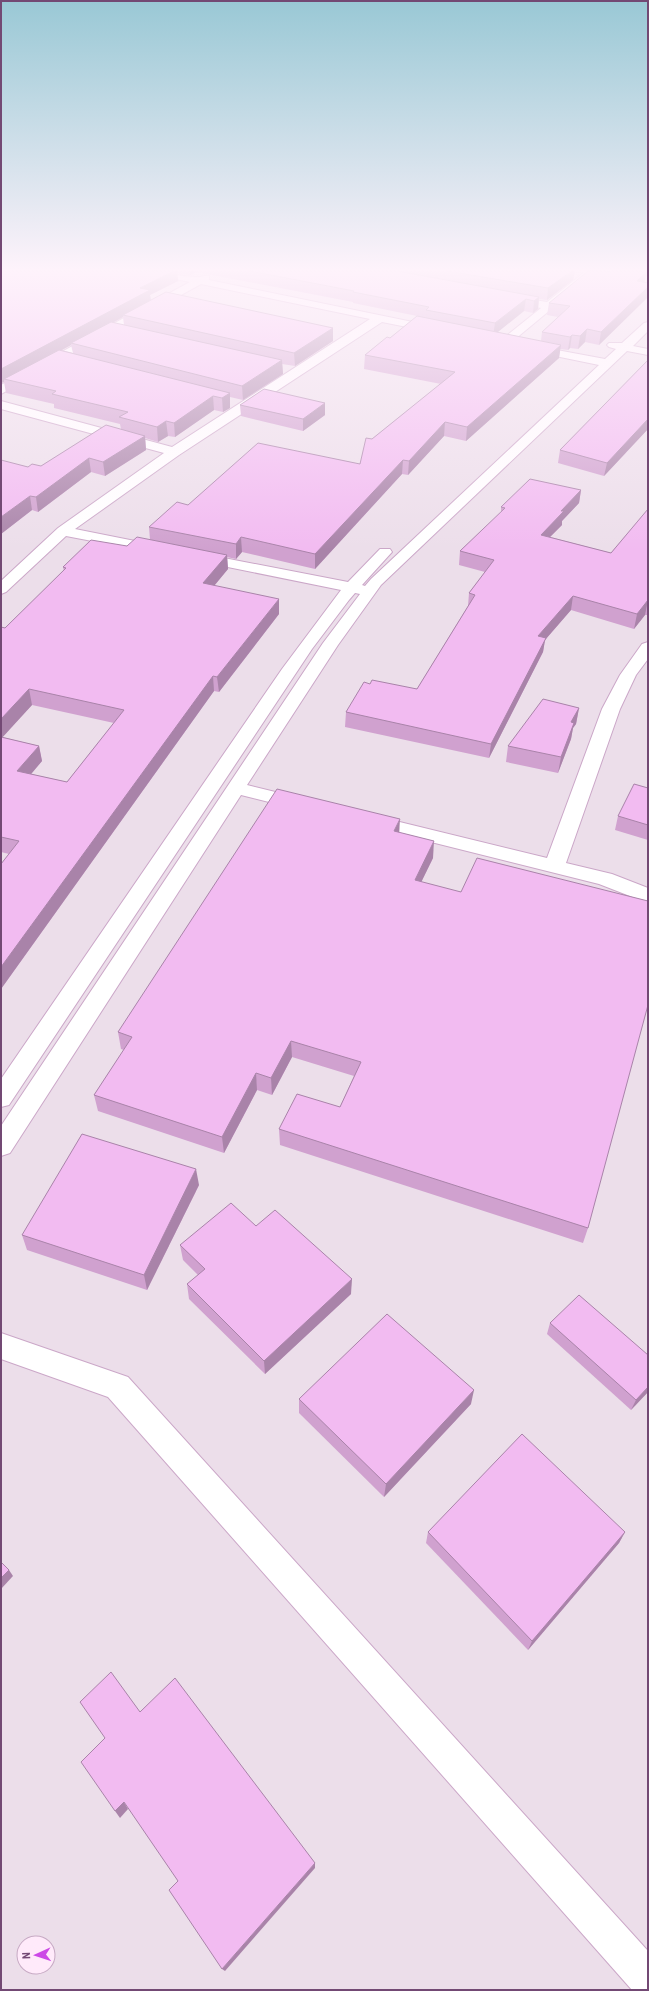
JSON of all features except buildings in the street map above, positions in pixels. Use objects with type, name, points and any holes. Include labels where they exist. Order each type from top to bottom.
[{"type":"street","points":[[1,390],[48,364]]},
{"type":"street","points":[[1,589],[63,531],[174,452],[309,364]]},
{"type":"street","points":[[1,1098],[89,963],[312,640],[351,587],[361,575],[598,364]]},
{"type":"street","points":[[1,1146],[331,643],[369,591],[376,582],[598,364]]},
{"type":"street","points":[[281,369],[296,372]]},
{"type":"street","points":[[229,402],[244,406]]},
{"type":"street","points":[[1,405],[174,452]]},
{"type":"street","points":[[63,531],[172,552]]},
{"type":"street","points":[[188,555],[369,591]]},
{"type":"street","points":[[554,866],[611,709],[628,675],[648,647]]},
{"type":"street","points":[[236,788],[322,809]]},
{"type":"street","points":[[353,817],[605,879],[648,896]]},
{"type":"street","points":[[1,1346],[118,1387],[648,1979]]},
{"type":"shaded area","points":[[1,364],[648,364],[648,1990],[1,1990]]}]
